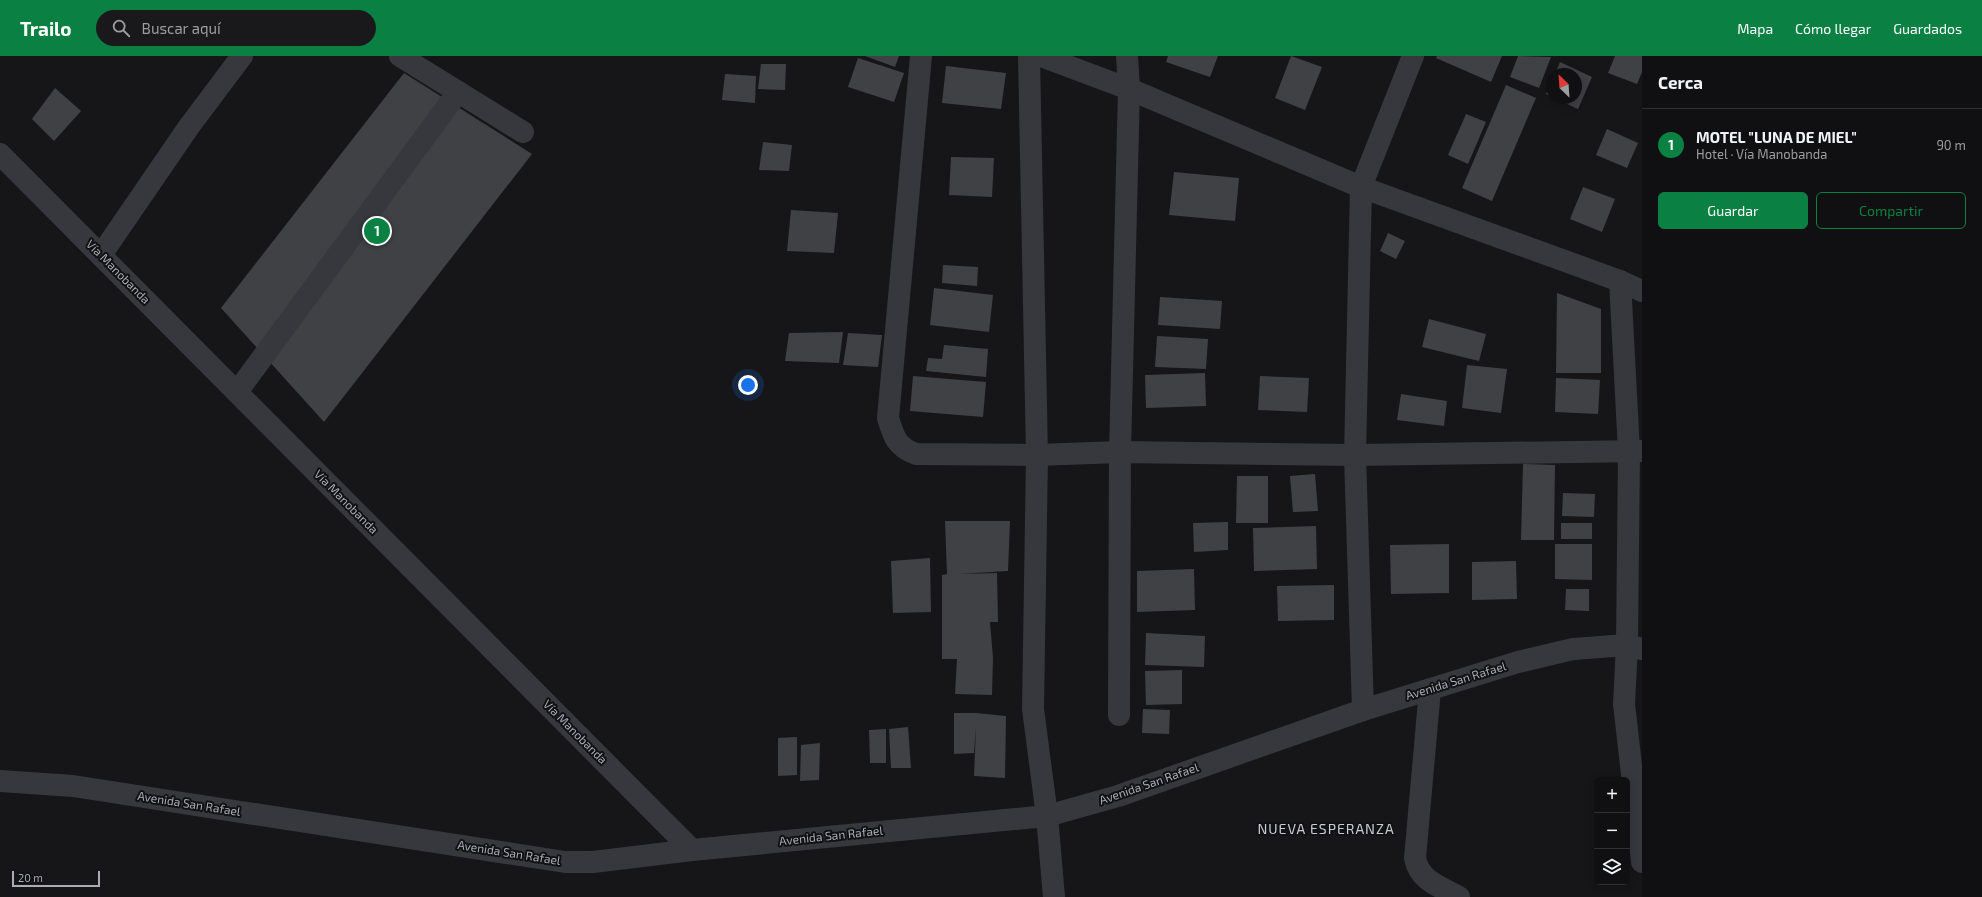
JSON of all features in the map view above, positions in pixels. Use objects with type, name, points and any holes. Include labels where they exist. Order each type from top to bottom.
[{"type":"street","points":[[100,255],[188,128],[242,56]]},
{"type":"street","points":[[400,56],[523,132]]},
{"type":"street","points":[[921,56],[888,418],[893,436],[903,449],[916,454],[1120,452],[1355,454],[1636,451]]},
{"type":"street","points":[[1030,56],[1037,454],[1033,710],[1047,816],[1054,897]]},
{"type":"street","points":[[1041,56],[1129,89],[1360,187],[1620,281],[1642,291]]},
{"type":"street","points":[[1119,715],[1120,452],[1129,89],[1127,56]]},
{"type":"street","points":[[1364,710],[1355,454],[1360,187],[1413,56]]},
{"type":"street","points":[[237,392],[458,92]]},
{"type":"street","name":"Vía Manobanda","points":[[0,154],[692,850]]},
{"type":"street","points":[[1620,281],[1636,451],[1634,647],[1624,704],[1642,862]]},
{"type":"street","name":"Avenida San Rafael","points":[[0,781],[73,786],[564,862],[593,862],[692,850],[1047,816],[1118,796],[1364,710],[1518,662],[1573,649],[1634,647]]},
{"type":"street","points":[[1430,689],[1415,858],[1416,865],[1424,878],[1459,897]]},
{"type":"building","points":[[865,56],[899,56],[895,67]]},
{"type":"building","points":[[1168,56],[1218,56],[1210,77],[1166,62]]},
{"type":"building","points":[[1291,56],[1322,67],[1305,110],[1275,98]]},
{"type":"building","points":[[1437,56],[1502,56],[1491,82],[1436,58]]},
{"type":"building","points":[[1518,56],[1551,57],[1539,88],[1510,77]]},
{"type":"building","points":[[1615,56],[1642,56],[1642,72],[1637,84],[1608,73]]},
{"type":"building","points":[[858,58],[904,73],[894,102],[848,87]]},
{"type":"building","points":[[1560,62],[1573,68],[1558,68]]},
{"type":"building","points":[[761,64],[786,64],[785,90],[758,89]]},
{"type":"building","points":[[946,66],[1006,73],[1001,109],[942,103]]},
{"type":"building","points":[[1582,72],[1592,77],[1582,100]]},
{"type":"building","points":[[404,73],[532,154],[324,422],[221,308]]},
{"type":"building","points":[[725,74],[756,76],[755,103],[722,100]]},
{"type":"building","points":[[1506,85],[1536,98],[1492,201],[1462,188]]},
{"type":"building","points":[[55,88],[81,111],[54,141],[32,119]]},
{"type":"building","points":[[1567,104],[1580,104],[1578,109]]},
{"type":"building","points":[[1466,114],[1486,122],[1468,164],[1448,155]]},
{"type":"building","points":[[1607,129],[1638,143],[1627,168],[1596,155]]},
{"type":"building","points":[[763,142],[792,145],[789,171],[759,170]]},
{"type":"building","points":[[951,157],[994,158],[992,197],[949,195]]},
{"type":"building","points":[[1174,172],[1239,178],[1235,221],[1169,215]]},
{"type":"building","points":[[1583,187],[1615,199],[1602,232],[1570,219]]},
{"type":"building","points":[[791,210],[838,213],[834,253],[787,251]]},
{"type":"building","points":[[1388,233],[1405,241],[1396,259],[1380,251]]},
{"type":"building","points":[[943,265],[978,267],[977,286],[942,283]]},
{"type":"building","points":[[934,288],[993,295],[989,332],[930,325]]},
{"type":"building","points":[[1557,293],[1601,309],[1601,373],[1556,373]]},
{"type":"building","points":[[1160,297],[1222,301],[1220,329],[1158,325]]},
{"type":"building","points":[[1429,319],[1486,334],[1479,361],[1422,347]]},
{"type":"building","points":[[843,332],[839,363],[785,361],[789,333]]},
{"type":"building","points":[[848,333],[882,335],[878,367],[843,365]]},
{"type":"building","points":[[1157,336],[1208,339],[1206,369],[1155,367]]},
{"type":"building","points":[[944,345],[988,349],[986,377],[926,371],[928,358],[942,359]]},
{"type":"building","points":[[1467,365],[1507,369],[1501,413],[1462,408]]},
{"type":"building","points":[[1205,373],[1206,406],[1146,408],[1145,375]]},
{"type":"building","points":[[913,376],[986,382],[983,417],[910,411]]},
{"type":"building","points":[[1260,376],[1309,378],[1307,412],[1258,410]]},
{"type":"building","points":[[1556,378],[1600,380],[1598,414],[1555,412]]},
{"type":"building","points":[[1401,394],[1447,401],[1444,426],[1397,420]]},
{"type":"building","points":[[1523,464],[1555,465],[1554,540],[1521,540]]},
{"type":"building","points":[[1315,474],[1318,511],[1293,512],[1290,476]]},
{"type":"building","points":[[1237,476],[1268,476],[1268,523],[1236,523]]},
{"type":"building","points":[[1563,493],[1595,494],[1594,517],[1562,516]]},
{"type":"building","points":[[945,521],[1010,521],[1008,571],[959,574],[997,573],[998,622],[990,622],[993,658],[992,695],[955,694],[957,659],[942,659],[942,575],[947,574]]},
{"type":"building","points":[[1228,522],[1228,550],[1194,552],[1193,523]]},
{"type":"building","points":[[1561,523],[1592,523],[1592,539],[1561,539]]},
{"type":"building","points":[[1316,526],[1317,569],[1254,571],[1253,528]]},
{"type":"building","points":[[1449,544],[1449,593],[1391,594],[1390,545]]},
{"type":"building","points":[[1555,544],[1592,544],[1592,580],[1555,579]]},
{"type":"building","points":[[930,558],[931,612],[893,613],[891,561]]},
{"type":"building","points":[[1516,561],[1517,599],[1472,600],[1472,562]]},
{"type":"building","points":[[1194,569],[1195,610],[1137,612],[1137,571]]},
{"type":"building","points":[[1334,585],[1334,620],[1278,621],[1277,586]]},
{"type":"building","points":[[1566,589],[1589,589],[1589,611],[1565,610]]},
{"type":"building","points":[[1146,633],[1205,636],[1204,667],[1145,665]]},
{"type":"building","points":[[1182,670],[1182,704],[1146,705],[1145,671]]},
{"type":"building","points":[[1143,709],[1170,710],[1169,734],[1142,733]]},
{"type":"building","points":[[954,713],[976,713],[1006,716],[1005,778],[974,776],[976,726],[974,753],[954,754]]},
{"type":"building","points":[[908,727],[911,768],[891,768],[889,729]]},
{"type":"building","points":[[886,729],[886,763],[870,763],[869,730]]},
{"type":"building","points":[[797,737],[797,775],[778,776],[778,738]]},
{"type":"building","points":[[820,743],[819,780],[800,781],[801,745]]},
{"type":"place","name":"MOTEL \"LUNA DE MIEL\"","points":[[377,231]]},
{"type":"district","name":"NUEVA ESPERANZA","points":[[1326,829]]}]
